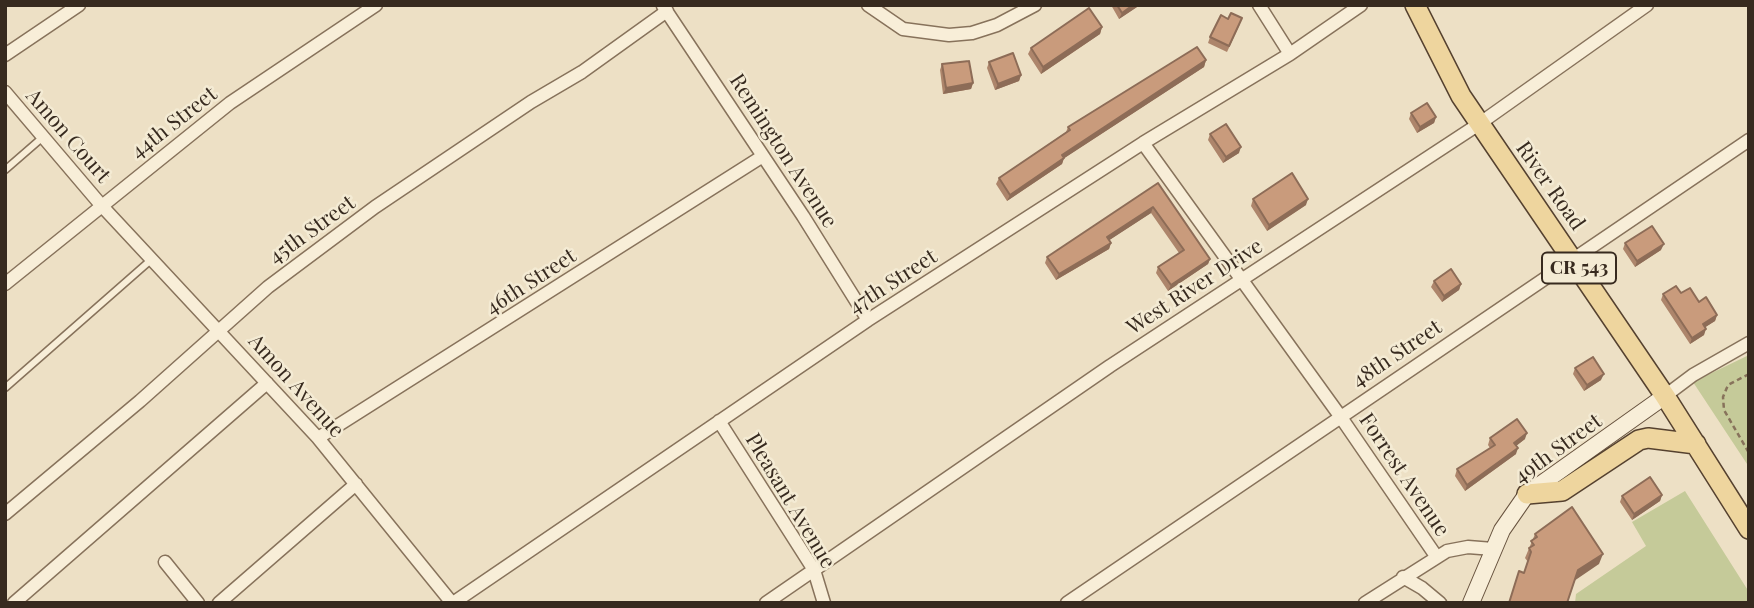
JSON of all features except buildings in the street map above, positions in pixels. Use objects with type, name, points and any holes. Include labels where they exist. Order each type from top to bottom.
[{"type":"main road","name":"River Road","points":[[1415,5],[1461,96],[1665,396],[1749,529]]},
{"type":"main road","name":"49th Street","points":[[1471,603],[1508,517],[1527,494],[1665,396]]},
{"type":"main road","points":[[1527,494],[1562,491],[1639,440],[1648,438],[1696,444]]},
{"type":"street","points":[[5,55],[79,5]]},
{"type":"street","name":"44th Street","points":[[5,284],[230,103],[376,5]]},
{"type":"street","points":[[868,5],[903,29],[949,35],[972,33],[997,25],[1035,5]]},
{"type":"street","points":[[1259,5],[1290,54]]},
{"type":"street","name":"47th Street","points":[[452,603],[868,320],[1143,143],[1290,54],[1361,5]]},
{"type":"street","name":"West River Drive","points":[[766,603],[1241,280],[1479,124],[1647,5]]},
{"type":"street","name":"Remington Avenue","points":[[665,8],[868,320]]},
{"type":"street","name":"45th Street","points":[[5,514],[268,287],[376,207],[531,102],[582,72],[665,8]]},
{"type":"street","name":"Amon Court","points":[[5,92],[101,205]]},
{"type":"street","name":"48th Street","points":[[1068,603],[1572,257],[1749,140]]},
{"type":"street","name":"Forrest Avenue","points":[[1143,143],[1340,416],[1436,556]]},
{"type":"street","name":"46th Street","points":[[318,438],[763,156]]},
{"type":"street","name":"Amon Avenue","points":[[101,205],[318,438],[452,603]]},
{"type":"street","name":"49th Street","points":[[1665,396],[1693,375],[1749,343]]},
{"type":"street","points":[[14,603],[267,383]]},
{"type":"street","name":"Pleasant Avenue","points":[[719,421],[814,570],[824,603]]},
{"type":"street","points":[[219,603],[356,484]]},
{"type":"street","points":[[1365,603],[1436,556],[1468,547],[1493,549]]},
{"type":"street","points":[[165,562],[198,603]]},
{"type":"street","points":[[1403,577],[1422,587],[1440,603]]},
{"type":"lane","points":[[5,170],[43,136]]},
{"type":"lane","points":[[5,388],[152,259]]},
{"type":"path","points":[[1749,374],[1728,385],[1723,397],[1724,411],[1749,453]]},
{"type":"green space","points":[[1749,355],[1749,467],[1693,382]]},
{"type":"green space","points":[[1685,491],[1749,592],[1749,603],[1575,603],[1576,594],[1646,546],[1632,522]]}]
